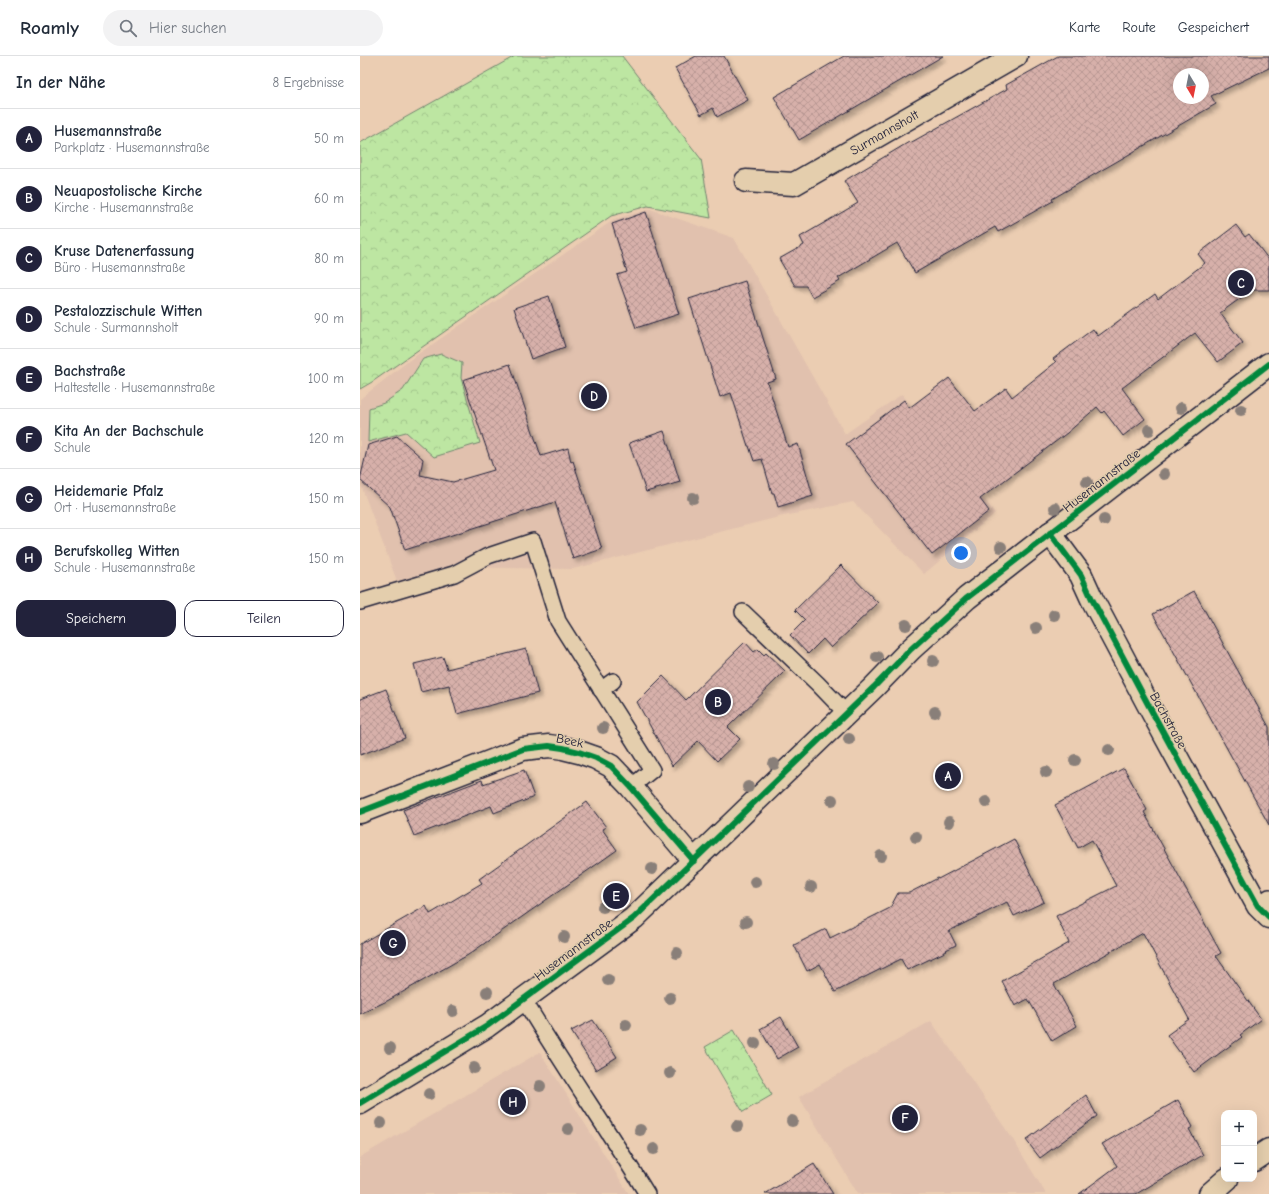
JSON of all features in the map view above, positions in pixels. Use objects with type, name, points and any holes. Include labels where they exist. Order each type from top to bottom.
[{"type":"street","name":"Surmannsholt","points":[[746,181],[794,184],[1016,56]]},
{"type":"street","name":"Husemannstraße","points":[[360,1103],[487,1026],[634,918],[847,714],[911,649],[967,598],[1269,364]]},
{"type":"street","name":"Bachstraße","points":[[1050,533],[1081,575],[1092,599],[1146,701],[1265,907]]},
{"type":"street","name":"Beek","points":[[360,812],[523,749],[549,746],[563,748],[596,758],[611,766],[631,787],[694,861]]},
{"type":"street","points":[[1257,1158],[1269,1150]]},
{"type":"street","points":[[1210,1194],[1224,1182]]},
{"type":"lane","points":[[360,602],[454,574],[488,556],[533,541],[558,621],[607,685],[652,770],[631,787]]},
{"type":"lane","points":[[742,612],[818,684],[847,714]]},
{"type":"lane","points":[[524,1000],[545,1035],[617,1145],[646,1194]]},
{"type":"shaded area","points":[[650,209],[734,238],[845,434],[902,394],[995,513],[924,574],[853,502],[779,517],[573,569],[447,567],[397,581],[360,483],[360,399],[411,359],[615,219]]},
{"type":"shaded area","points":[[931,1021],[1012,1138],[1046,1194],[858,1194],[799,1097]]},
{"type":"shaded area","points":[[540,1052],[629,1194],[360,1194],[360,1157]]},
{"type":"green space","points":[[515,56],[622,56],[701,159],[711,218],[648,206],[611,216],[360,389],[360,143]]},
{"type":"green space","points":[[441,354],[462,363],[461,378],[480,443],[434,457],[406,432],[368,442],[369,408],[384,403],[403,390],[423,359]]},
{"type":"green space","points":[[734,1030],[772,1095],[743,1112],[705,1047]]},
{"type":"building","points":[[696,56],[724,56],[748,100],[717,117],[713,108],[701,115],[675,68]]},
{"type":"building","points":[[844,56],[943,56],[799,140],[774,97]]},
{"type":"building","points":[[1058,56],[1269,56],[1269,68],[1211,96],[1216,104],[998,232],[995,227],[915,273],[897,243],[838,278],[840,281],[812,297],[806,286],[795,286],[779,259],[804,245],[800,237],[858,203],[844,181],[909,142],[910,143],[1007,89],[1006,85]]},
{"type":"building","points":[[646,212],[679,314],[636,328],[617,275],[627,272],[612,224]]},
{"type":"building","points":[[1236,225],[1245,237],[1249,234],[1269,260],[1269,290],[1252,290],[1220,313],[1243,343],[1218,362],[1195,333],[1122,388],[1145,419],[1123,436],[1104,411],[1102,413],[1097,407],[1067,433],[980,499],[989,511],[932,555],[846,444],[904,400],[909,408],[949,378],[975,411],[1006,388],[1012,397],[1056,362],[1053,359],[1093,329],[1098,336],[1155,294],[1158,299],[1205,263],[1198,254]]},
{"type":"building","points":[[745,281],[776,379],[767,382],[788,447],[798,444],[813,496],[778,507],[774,493],[772,493],[762,459],[754,461],[731,393],[720,397],[689,299]]},
{"type":"building","points":[[549,296],[565,347],[531,359],[514,308]]},
{"type":"building","points":[[510,364],[541,456],[568,448],[571,462],[573,461],[602,549],[573,559],[555,502],[405,550],[390,507],[360,480],[368,445],[397,436],[423,459],[420,475],[453,482],[494,470],[463,380]]},
{"type":"building","points":[[664,431],[680,482],[646,492],[629,443]]},
{"type":"building","points":[[841,565],[878,603],[831,648],[823,639],[808,654],[790,635],[805,620],[795,610]]},
{"type":"building","points":[[1194,591],[1269,727],[1269,825],[1153,614]]},
{"type":"building","points":[[745,642],[754,652],[758,649],[764,655],[766,653],[785,671],[728,727],[740,739],[717,761],[698,741],[672,766],[637,702],[663,676],[686,700]]},
{"type":"building","points":[[526,649],[538,693],[457,714],[449,685],[421,692],[414,664],[443,657],[447,669]]},
{"type":"building","points":[[386,689],[405,738],[360,755],[360,699]]},
{"type":"building","points":[[1124,768],[1147,810],[1144,812],[1221,953],[1216,956],[1261,1019],[1240,1035],[1242,1037],[1194,1072],[1167,1035],[1189,1019],[1143,933],[1054,984],[1077,1026],[1052,1041],[1028,999],[1015,1006],[1002,981],[1069,943],[1056,916],[1116,886],[1092,840],[1078,848],[1055,805]]},
{"type":"building","points":[[524,770],[534,797],[494,813],[491,806],[414,836],[403,810],[482,780],[483,784]]},
{"type":"building","points":[[587,802],[606,827],[602,829],[617,850],[468,955],[387,1001],[360,1014],[360,944],[426,906],[430,914],[482,883],[479,879]]},
{"type":"building","points":[[1014,839],[1044,902],[1014,916],[1007,902],[949,931],[956,945],[946,950],[947,951],[907,970],[901,959],[835,992],[820,964],[807,971],[794,945],[826,929],[830,938],[890,908],[898,893],[909,893]]},
{"type":"building","points":[[781,1017],[798,1047],[777,1059],[760,1029]]},
{"type":"building","points":[[593,1020],[617,1057],[596,1070],[571,1031]]},
{"type":"building","points":[[1086,1095],[1097,1116],[1040,1158],[1026,1140]]},
{"type":"building","points":[[1178,1100],[1193,1127],[1189,1129],[1203,1155],[1136,1194],[1079,1194],[1117,1166],[1102,1144]]},
{"type":"building","points":[[814,1164],[833,1194],[765,1194]]},
{"type":"cycle path","points":[[360,1103],[487,1026],[634,918],[874,687],[911,649],[967,598],[1269,364]]},
{"type":"cycle path","points":[[1050,533],[1081,575],[1092,599],[1150,708],[1258,906],[1269,917]]},
{"type":"cycle path","points":[[360,812],[523,749],[549,746],[563,748],[596,758],[611,766],[631,787],[694,861]]},
{"type":"place","name":"Kruse Datenerfassung","points":[[1241,283]]},
{"type":"place","name":"Pestalozzischule Witten","points":[[594,396]]},
{"type":"place","name":"Neuapostolische Kirche","points":[[718,702]]},
{"type":"place","name":"Husemannstraße","points":[[948,776]]},
{"type":"place","name":"Bachstraße","points":[[616,896]]},
{"type":"place","name":"Heidemarie Pfalz","points":[[393,943]]},
{"type":"place","name":"Berufskolleg Witten","points":[[513,1102]]},
{"type":"place","name":"Kita An der Bachschule","points":[[905,1118]]}]
